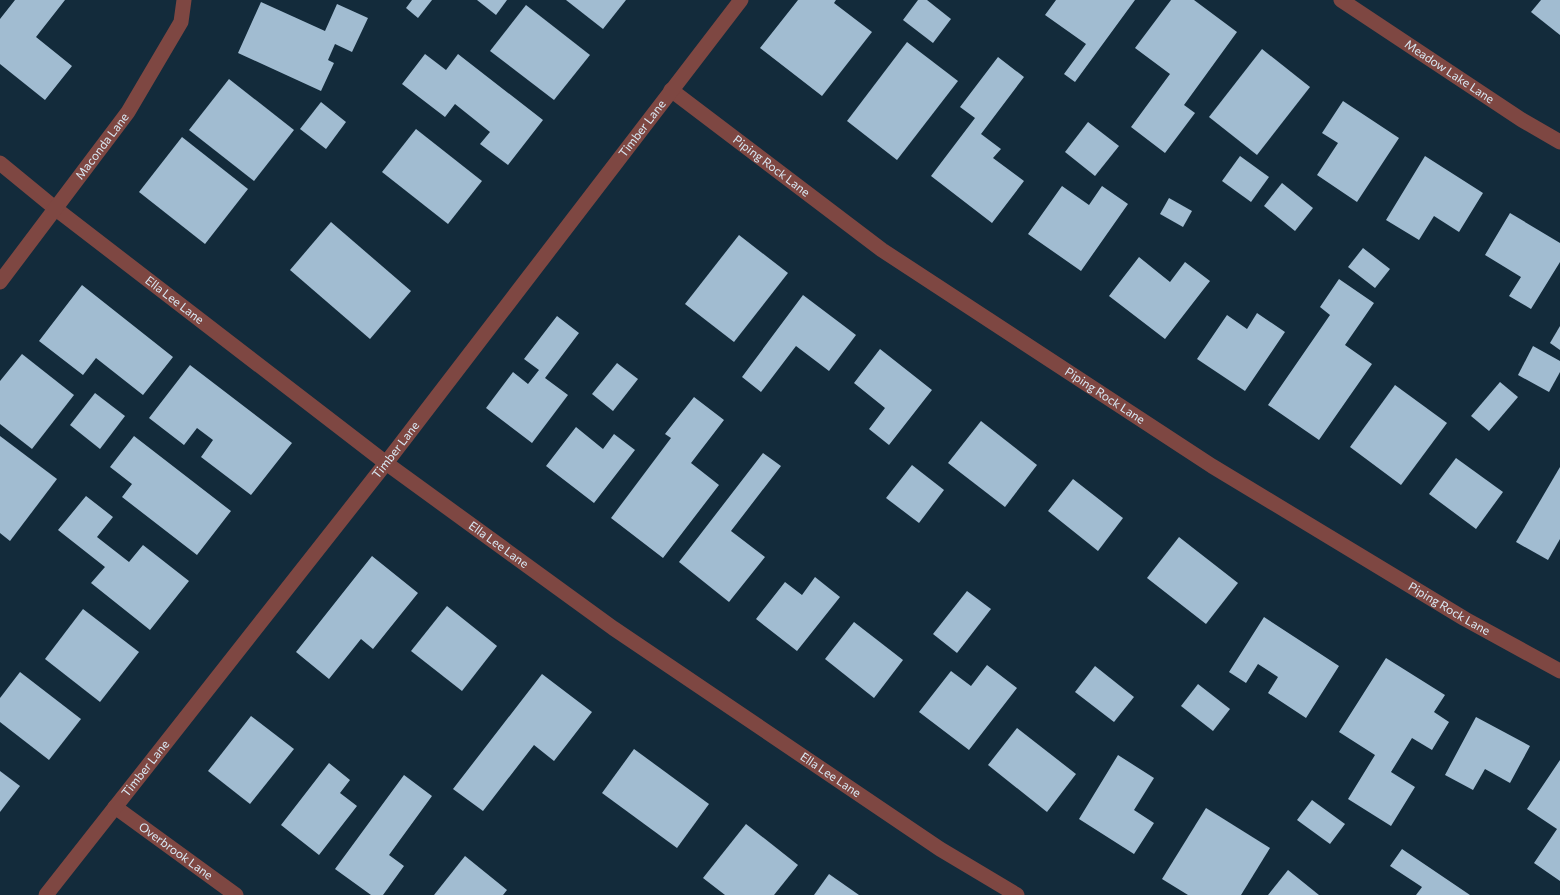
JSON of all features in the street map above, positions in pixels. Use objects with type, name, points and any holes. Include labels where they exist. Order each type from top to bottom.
[{"type":"street","name":"Maconda Lane","points":[[0,282],[128,112],[181,22],[184,0]]},
{"type":"street","name":"Timber Lane","points":[[46,895],[386,463],[741,0]]},
{"type":"street","name":"Meadow Lake Lane","points":[[1340,0],[1522,120],[1560,142]]},
{"type":"street","name":"Piping Rock Lane","points":[[671,90],[882,250],[1196,455],[1465,619],[1560,671]]},
{"type":"street","name":"Ella Lee Lane","points":[[0,163],[56,209],[386,463],[613,628],[940,849],[1017,895]]},
{"type":"street","name":"Overbrook Lane","points":[[115,807],[236,895]]},
{"type":"building","points":[[15,0],[65,0],[36,37],[72,66],[45,100],[0,64],[0,19]]},
{"type":"building","points":[[412,0],[432,0],[418,18],[406,8]]},
{"type":"building","points":[[477,0],[507,0],[496,15]]},
{"type":"building","points":[[566,0],[626,0],[603,29]]},
{"type":"building","points":[[798,0],[836,0],[834,3],[872,32],[822,96],[760,48]]},
{"type":"building","points":[[918,0],[927,0],[951,19],[933,43],[903,20]]},
{"type":"building","points":[[1056,0],[1135,0],[1075,82],[1064,74],[1086,44],[1045,15]]},
{"type":"building","points":[[1171,0],[1194,0],[1237,32],[1184,105],[1195,113],[1165,153],[1131,127],[1170,74],[1135,48]]},
{"type":"building","points":[[1541,0],[1560,0],[1560,35],[1531,12]]},
{"type":"building","points":[[261,2],[325,31],[337,4],[368,18],[352,52],[335,44],[328,60],[334,63],[321,91],[238,53]]},
{"type":"building","points":[[526,5],[590,55],[554,100],[490,51]]},
{"type":"building","points":[[907,42],[958,81],[897,160],[847,121]]},
{"type":"building","points":[[1262,49],[1310,87],[1257,155],[1209,117]]},
{"type":"building","points":[[425,54],[446,70],[458,54],[543,120],[508,165],[480,144],[490,132],[455,104],[445,117],[402,84]]},
{"type":"building","points":[[998,57],[1024,77],[981,134],[1001,149],[993,158],[1024,181],[992,223],[931,176],[975,118],[960,107]]},
{"type":"building","points":[[229,79],[294,130],[254,181],[189,130]]},
{"type":"building","points":[[1343,101],[1399,138],[1357,202],[1317,175],[1338,143],[1322,133]]},
{"type":"building","points":[[321,102],[346,122],[326,149],[300,129]]},
{"type":"building","points":[[1088,122],[1119,146],[1095,176],[1065,152]]},
{"type":"building","points":[[416,129],[482,181],[448,224],[382,172]]},
{"type":"building","points":[[182,137],[248,189],[205,244],[139,192]]},
{"type":"building","points":[[1240,156],[1269,177],[1251,202],[1222,181]]},
{"type":"building","points":[[1425,156],[1483,193],[1459,232],[1434,216],[1419,240],[1386,220]]},
{"type":"building","points":[[1282,183],[1313,208],[1295,231],[1264,206]]},
{"type":"building","points":[[1062,186],[1089,205],[1102,186],[1128,204],[1081,271],[1028,234]]},
{"type":"building","points":[[1169,198],[1192,211],[1183,227],[1160,214]]},
{"type":"building","points":[[1510,213],[1560,243],[1560,262],[1531,309],[1509,296],[1521,277],[1485,255]]},
{"type":"building","points":[[331,222],[411,291],[370,339],[290,270]]},
{"type":"building","points":[[739,235],[788,273],[734,342],[685,304]]},
{"type":"building","points":[[1363,248],[1390,269],[1375,288],[1348,267]]},
{"type":"building","points":[[1139,257],[1170,282],[1185,262],[1210,281],[1165,339],[1109,296]]},
{"type":"building","points":[[1339,279],[1374,303],[1345,345],[1372,364],[1319,440],[1268,405],[1330,315],[1320,307]]},
{"type":"building","points":[[82,285],[173,357],[143,395],[96,358],[83,375],[39,341]]},
{"type":"building","points":[[803,295],[856,335],[829,371],[796,346],[761,392],[742,377]]},
{"type":"building","points":[[1257,313],[1285,332],[1245,391],[1197,359],[1227,315],[1247,329]]},
{"type":"building","points":[[557,316],[579,333],[545,378],[568,395],[532,443],[486,408],[513,372],[528,384],[539,370],[524,359]]},
{"type":"building","points":[[1560,326],[1560,350],[1550,343]]},
{"type":"building","points":[[1533,346],[1560,361],[1560,372],[1549,392],[1518,375]]},
{"type":"building","points":[[880,349],[932,390],[889,445],[869,429],[885,408],[854,383]]},
{"type":"building","points":[[22,354],[74,395],[32,449],[0,424],[0,381]]},
{"type":"building","points":[[617,363],[638,379],[613,411],[592,394]]},
{"type":"building","points":[[190,365],[292,443],[251,495],[201,457],[213,440],[197,428],[184,445],[149,418]]},
{"type":"building","points":[[1500,382],[1518,397],[1489,431],[1471,416]]},
{"type":"building","points":[[1395,385],[1447,423],[1401,485],[1350,447]]},
{"type":"building","points":[[95,393],[125,416],[100,449],[70,425]]},
{"type":"building","points":[[694,397],[724,420],[691,463],[719,485],[663,558],[611,518],[671,438],[665,434]]},
{"type":"building","points":[[981,421],[1037,465],[1005,507],[948,463]]},
{"type":"building","points":[[576,427],[603,449],[614,434],[635,450],[594,503],[546,466]]},
{"type":"building","points":[[0,436],[57,479],[10,541],[0,533]]},
{"type":"building","points":[[134,436],[231,511],[197,555],[122,497],[132,484],[110,467]]},
{"type":"building","points":[[763,453],[781,466],[731,531],[765,557],[729,602],[679,562]]},
{"type":"building","points":[[1456,458],[1503,492],[1476,529],[1429,494]]},
{"type":"building","points":[[912,465],[944,490],[919,523],[886,498]]},
{"type":"building","points":[[1560,467],[1560,539],[1548,560],[1516,542]]},
{"type":"building","points":[[1073,479],[1123,518],[1098,551],[1048,511]]},
{"type":"building","points":[[86,496],[113,517],[97,537],[129,562],[143,545],[189,581],[150,630],[91,583],[105,567],[58,530]]},
{"type":"building","points":[[1179,537],[1238,583],[1206,624],[1147,578]]},
{"type":"building","points":[[372,556],[418,593],[373,649],[361,639],[329,679],[296,652]]},
{"type":"building","points":[[815,577],[840,597],[797,651],[756,619],[785,582],[802,595]]},
{"type":"building","points":[[967,591],[991,609],[957,653],[933,634]]},
{"type":"building","points":[[447,606],[497,646],[462,691],[411,651]]},
{"type":"building","points":[[83,609],[139,652],[100,702],[45,659]]},
{"type":"building","points":[[1264,617],[1339,666],[1306,718],[1268,693],[1278,677],[1258,664],[1246,683],[1229,672]]},
{"type":"building","points":[[854,622],[903,660],[874,698],[825,659]]},
{"type":"building","points":[[1386,658],[1445,695],[1434,712],[1449,722],[1432,750],[1412,738],[1391,772],[1415,787],[1391,826],[1348,799],[1375,755],[1339,732]]},
{"type":"building","points":[[987,665],[1017,688],[969,750],[919,712],[951,671],[971,686]]},
{"type":"building","points":[[1095,666],[1134,697],[1114,722],[1075,692]]},
{"type":"building","points":[[20,672],[81,719],[49,760],[0,722],[0,698]]},
{"type":"building","points":[[542,674],[592,712],[554,761],[534,745],[483,811],[453,789]]},
{"type":"building","points":[[1198,684],[1230,709],[1213,731],[1181,706]]},
{"type":"building","points":[[251,716],[294,749],[250,804],[208,771]]},
{"type":"building","points":[[1476,717],[1530,746],[1510,783],[1485,769],[1473,790],[1445,775]]},
{"type":"building","points":[[1017,728],[1076,774],[1047,812],[988,765]]},
{"type":"building","points":[[634,749],[709,804],[677,848],[602,793]]},
{"type":"building","points":[[1118,755],[1154,778],[1134,810],[1154,823],[1134,854],[1079,819]]},
{"type":"building","points":[[1560,760],[1560,881],[1534,863],[1557,829],[1527,809]]},
{"type":"building","points":[[329,763],[350,780],[340,793],[357,806],[319,855],[281,825]]},
{"type":"building","points":[[0,771],[20,786],[0,812]]},
{"type":"building","points":[[404,775],[432,796],[389,855],[404,866],[383,895],[371,895],[335,869]]},
{"type":"building","points":[[1312,800],[1345,824],[1330,844],[1297,820]]},
{"type":"building","points":[[1206,808],[1270,848],[1241,895],[1188,895],[1162,879]]},
{"type":"building","points":[[746,824],[798,865],[774,895],[725,895],[703,878]]},
{"type":"building","points":[[1402,849],[1470,895],[1416,895],[1422,887],[1390,866]]},
{"type":"building","points":[[465,856],[507,890],[503,895],[434,895]]},
{"type":"building","points":[[1288,870],[1319,895],[1268,895]]},
{"type":"building","points":[[829,874],[859,895],[814,895]]}]
